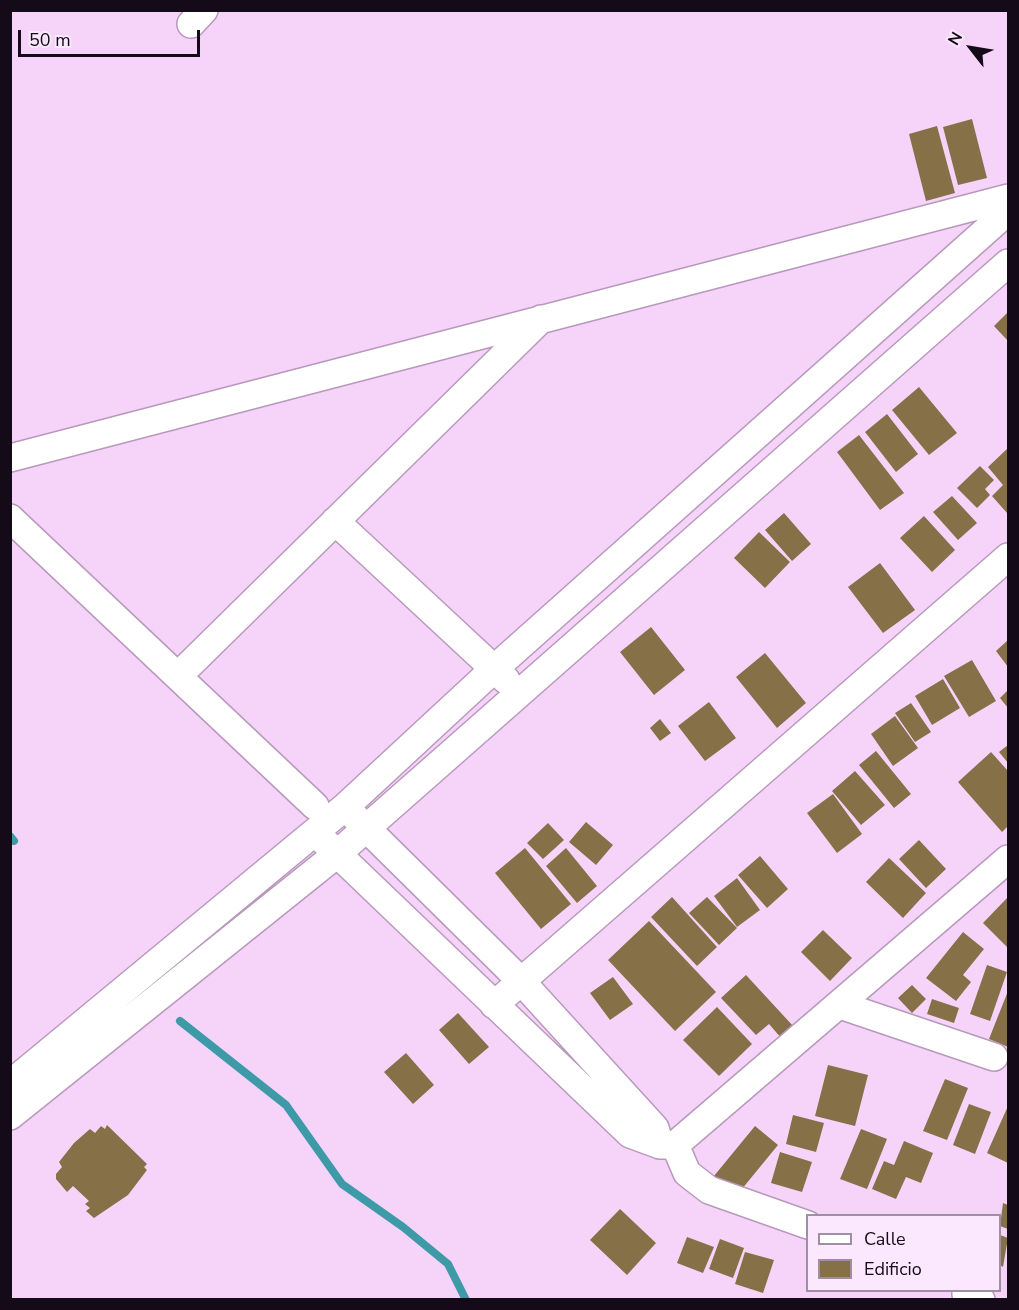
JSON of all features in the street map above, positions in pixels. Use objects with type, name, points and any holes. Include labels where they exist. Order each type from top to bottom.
[{"type":"street","points":[[10,458],[1008,198]]},
{"type":"street","points":[[10,1116],[315,819],[345,807],[494,669],[1008,210]]},
{"type":"street","points":[[10,1084],[88,1038],[337,854],[1008,263]]},
{"type":"street","points":[[178,676],[542,318]]},
{"type":"street","points":[[10,518],[178,676],[315,819],[337,854],[494,1005],[630,1134],[668,1145]]},
{"type":"street","points":[[335,521],[519,692]]},
{"type":"street","points":[[494,1005],[1008,557]]},
{"type":"street","points":[[345,807],[521,981],[655,1128],[687,1173],[710,1190],[806,1225]]},
{"type":"street","points":[[668,1145],[840,1005],[1008,859]]},
{"type":"street","points":[[840,1005],[994,1056]]},
{"type":"building","points":[[972,119],[987,178],[958,185],[943,127]]},
{"type":"building","points":[[937,126],[955,193],[926,201],[909,134]]},
{"type":"building","points":[[1008,312],[1008,341],[994,326]]},
{"type":"building","points":[[919,387],[957,433],[929,455],[892,410]]},
{"type":"building","points":[[887,414],[918,454],[896,472],[865,432]]},
{"type":"building","points":[[859,435],[904,493],[880,510],[837,452]]},
{"type":"building","points":[[1008,448],[1007,513],[992,496],[1003,485],[988,467]]},
{"type":"building","points":[[980,466],[994,480],[985,489],[990,495],[977,508],[957,488]]},
{"type":"building","points":[[952,496],[977,523],[958,540],[933,512]]},
{"type":"building","points":[[784,513],[811,544],[792,561],[765,530]]},
{"type":"building","points":[[924,516],[955,550],[932,572],[900,538]]},
{"type":"building","points":[[759,532],[790,562],[765,588],[734,558]]},
{"type":"building","points":[[880,563],[915,610],[883,633],[848,587]]},
{"type":"building","points":[[651,627],[685,670],[654,695],[620,652]]},
{"type":"building","points":[[1008,640],[1008,667],[996,651]]},
{"type":"building","points":[[765,653],[806,703],[777,728],[736,677]]},
{"type":"building","points":[[972,660],[996,701],[969,717],[944,676]]},
{"type":"building","points":[[943,679],[960,708],[932,725],[915,696]]},
{"type":"building","points":[[1008,690],[1008,708],[1000,698]]},
{"type":"building","points":[[709,702],[736,738],[705,761],[678,726]]},
{"type":"building","points":[[911,703],[931,732],[915,742],[895,713]]},
{"type":"building","points":[[895,716],[918,748],[893,766],[871,734]]},
{"type":"building","points":[[660,719],[671,733],[660,741],[650,728]]},
{"type":"building","points":[[1008,745],[1008,763],[999,752]]},
{"type":"building","points":[[876,751],[911,794],[894,808],[859,765]]},
{"type":"building","points":[[991,752],[1008,771],[1008,826],[1002,832],[958,782]]},
{"type":"building","points":[[855,771],[885,805],[861,825],[832,791]]},
{"type":"building","points":[[833,794],[862,834],[837,853],[807,813]]},
{"type":"building","points":[[586,822],[613,845],[596,865],[569,842]]},
{"type":"building","points":[[548,823],[564,840],[543,859],[527,843]]},
{"type":"building","points":[[919,840],[946,869],[926,888],[899,859]]},
{"type":"building","points":[[525,848],[571,904],[541,929],[495,873]]},
{"type":"building","points":[[566,848],[597,886],[577,903],[546,866]]},
{"type":"building","points":[[760,856],[788,889],[767,908],[738,875]]},
{"type":"building","points":[[889,858],[926,893],[903,918],[866,882]]},
{"type":"building","points":[[737,878],[760,910],[737,927],[714,896]]},
{"type":"building","points":[[672,897],[717,947],[697,966],[651,917]]},
{"type":"building","points":[[707,897],[737,928],[719,945],[689,913]]},
{"type":"building","points":[[1008,897],[1008,948],[983,923]]},
{"type":"building","points":[[649,921],[716,992],[675,1031],[608,960]]},
{"type":"building","points":[[823,930],[852,958],[830,981],[801,952]]},
{"type":"building","points":[[963,932],[984,949],[963,975],[971,982],[956,1001],[926,978]]},
{"type":"building","points":[[987,965],[1007,972],[990,1021],[970,1014]]},
{"type":"building","points":[[746,975],[794,1027],[782,1039],[769,1024],[756,1035],[721,998]]},
{"type":"building","points":[[613,977],[633,1004],[610,1020],[590,993]]},
{"type":"building","points":[[912,985],[926,999],[912,1013],[898,998]]},
{"type":"building","points":[[1008,991],[1008,1047],[989,1039]]},
{"type":"building","points":[[932,999],[959,1008],[954,1023],[927,1014]]},
{"type":"building","points":[[717,1007],[752,1044],[719,1076],[683,1040]]},
{"type":"building","points":[[458,1013],[489,1047],[469,1064],[439,1030]]},
{"type":"building","points":[[406,1053],[434,1085],[413,1104],[384,1072]]},
{"type":"building","points":[[828,1065],[868,1075],[855,1126],[815,1116]]},
{"type":"building","points":[[945,1079],[968,1088],[947,1140],[923,1131]]},
{"type":"building","points":[[969,1104],[991,1112],[975,1154],[953,1145]]},
{"type":"building","points":[[1008,1106],[1008,1163],[987,1153]]},
{"type":"building","points":[[793,1115],[824,1123],[816,1152],[786,1144]]},
{"type":"building","points":[[107,1125],[147,1164],[144,1167],[147,1170],[128,1195],[94,1218],[86,1211],[90,1208],[85,1204],[89,1201],[73,1186],[67,1192],[56,1179],[56,1174],[62,1167],[59,1162],[74,1143],[90,1129],[95,1133],[101,1126],[105,1129]]},
{"type":"building","points":[[755,1126],[778,1145],[737,1195],[714,1176]]},
{"type":"building","points":[[861,1129],[887,1139],[867,1189],[840,1179]]},
{"type":"building","points":[[904,1141],[933,1153],[921,1183],[906,1177],[896,1199],[872,1189],[884,1161],[894,1165]]},
{"type":"building","points":[[780,1152],[812,1162],[802,1192],[771,1183]]},
{"type":"building","points":[[1003,1203],[1008,1205],[1008,1229],[1001,1226]]},
{"type":"building","points":[[620,1209],[656,1243],[627,1275],[590,1240]]},
{"type":"building","points":[[1001,1235],[1008,1238],[1003,1267],[1001,1266]]},
{"type":"building","points":[[687,1237],[714,1247],[703,1273],[677,1263]]},
{"type":"building","points":[[720,1239],[744,1248],[733,1278],[709,1269]]},
{"type":"building","points":[[745,1252],[774,1260],[763,1293],[735,1284]]},
{"type":"waterway","points":[[10,836],[14,841]]},
{"type":"waterway","points":[[180,1021],[286,1105],[342,1184],[403,1227],[448,1264],[466,1300]]}]
